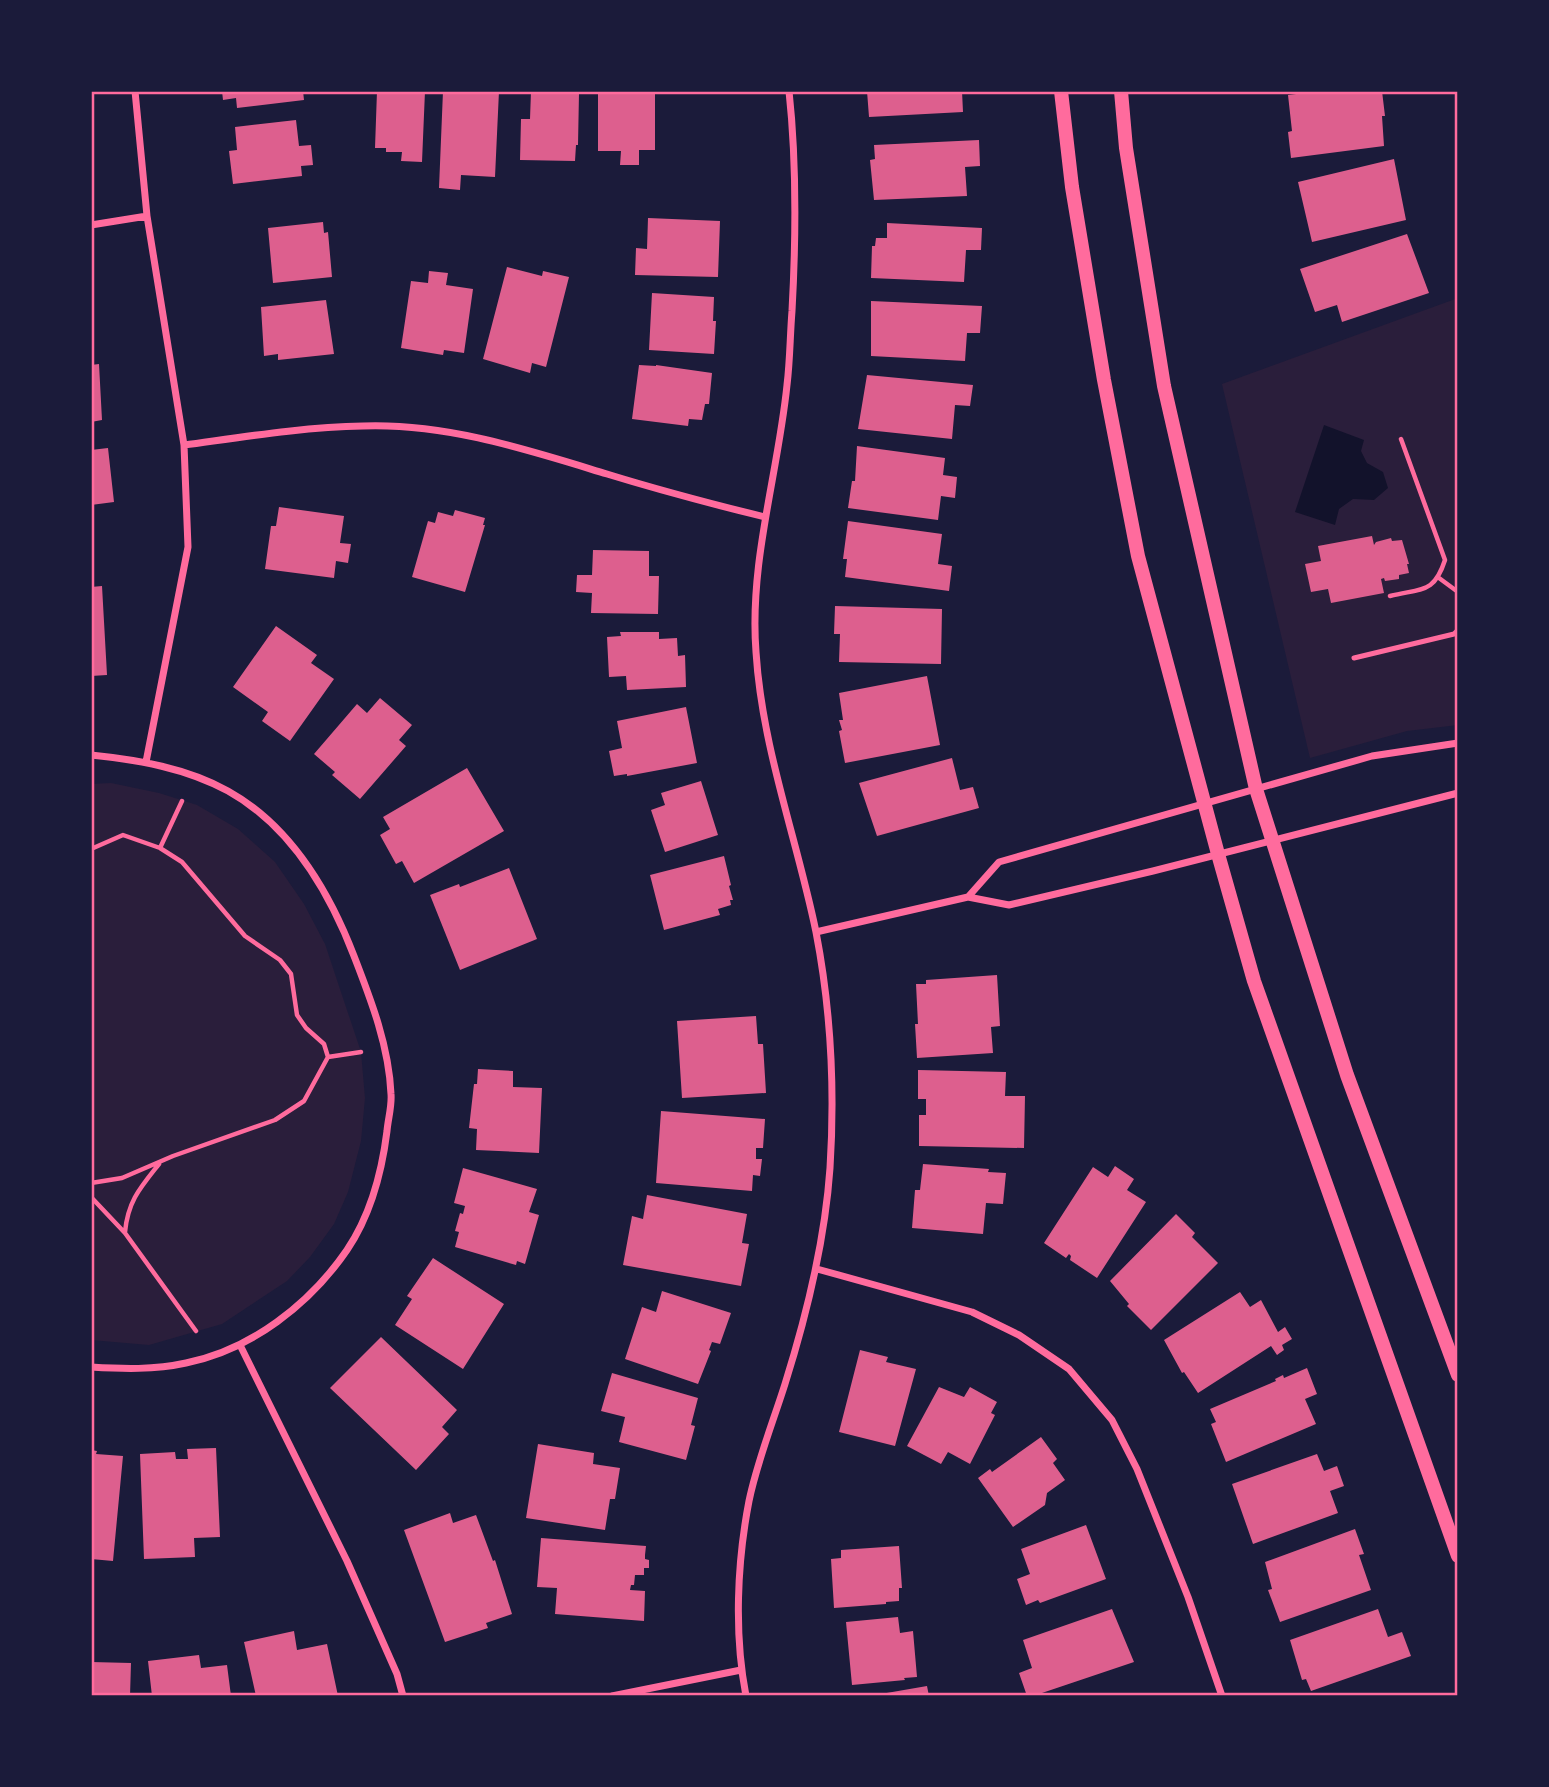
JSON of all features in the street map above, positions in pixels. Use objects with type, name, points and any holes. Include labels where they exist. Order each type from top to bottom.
[{"type":"main road","points":[[1061,91],[1072,187],[1104,380],[1138,556],[1218,854],[1254,981],[1458,1556]]},
{"type":"main road","points":[[1121,91],[1126,148],[1164,386],[1256,789],[1347,1074],[1458,1375]]},
{"type":"street","points":[[135,91],[147,216],[184,445],[188,547],[146,762]]},
{"type":"street","points":[[746,1696],[741,1670],[739,1559],[750,1496],[817,1269],[830,1171],[832,1101],[830,1033],[816,932],[768,735],[756,653],[756,585],[788,384],[794,271],[795,153],[789,91]]},
{"type":"street","points":[[91,225],[147,216]]},
{"type":"street","points":[[184,445],[253,435],[365,425],[430,430],[493,440],[681,496],[765,517]]},
{"type":"street","points":[[968,897],[999,862],[1372,756],[1458,743]]},
{"type":"street","points":[[91,755],[146,762],[193,775],[229,792],[265,817],[296,850],[328,897],[348,941],[386,1052],[391,1096],[383,1159],[367,1209],[347,1250],[310,1294],[274,1325],[240,1345],[188,1363],[139,1370],[91,1367]]},
{"type":"street","points":[[816,932],[968,897],[1009,905],[1458,793]]},
{"type":"street","points":[[817,1269],[972,1312],[1019,1335],[1069,1369],[1112,1420],[1137,1469],[1188,1597],[1222,1696]]},
{"type":"street","points":[[240,1345],[347,1561],[397,1674],[403,1696]]},
{"type":"street","points":[[612,1696],[741,1670]]},
{"type":"lane","points":[[1354,658],[1454,634],[1458,630]]},
{"type":"path","points":[[1390,596],[1431,586],[1439,578],[1445,560],[1401,439]]},
{"type":"path","points":[[1439,578],[1458,592]]},
{"type":"path","points":[[160,848],[182,801]]},
{"type":"path","points":[[91,849],[122,835],[160,848],[181,862],[246,936],[279,960],[291,974],[298,1015],[306,1028],[324,1044],[328,1058],[304,1101],[275,1119],[122,1178],[91,1183]]},
{"type":"path","points":[[328,1058],[361,1052]]},
{"type":"path","points":[[125,1233],[127,1213],[134,1196],[162,1161]]},
{"type":"path","points":[[91,1197],[125,1233],[196,1331]]},
{"type":"shaded area","points":[[1458,298],[1458,725],[1407,731],[1310,758],[1222,384]]},
{"type":"shaded area","points":[[1324,425],[1364,440],[1361,451],[1367,463],[1383,472],[1388,488],[1374,500],[1353,499],[1339,509],[1335,525],[1295,512]]},
{"type":"shaded area","points":[[111,783],[159,793],[197,805],[238,829],[275,862],[304,904],[325,944],[361,1052],[365,1098],[361,1141],[348,1192],[334,1224],[310,1257],[287,1281],[222,1324],[149,1345],[91,1340],[91,784]]},
{"type":"building","points":[[222,91],[303,91],[304,100],[237,108],[236,98],[223,100]]},
{"type":"building","points":[[377,91],[425,91],[422,162],[401,161],[402,152],[386,152],[386,148],[375,148]]},
{"type":"building","points":[[443,91],[499,91],[495,177],[461,175],[460,190],[439,188]]},
{"type":"building","points":[[531,91],[579,93],[575,161],[520,160],[521,119],[530,119]]},
{"type":"building","points":[[598,91],[655,91],[655,150],[639,150],[639,165],[620,165],[621,151],[598,151]]},
{"type":"building","points":[[867,91],[962,91],[963,112],[869,117]]},
{"type":"building","points":[[1321,91],[1382,91],[1384,146],[1291,158],[1288,132],[1292,131],[1288,95]]},
{"type":"building","points":[[296,120],[299,146],[311,145],[313,165],[301,166],[302,176],[233,184],[229,151],[237,150],[235,127]]},
{"type":"building","points":[[979,140],[980,166],[965,167],[967,196],[874,200],[870,160],[875,159],[874,145]]},
{"type":"building","points":[[1394,159],[1406,220],[1312,242],[1298,182]]},
{"type":"building","points":[[648,218],[720,221],[718,277],[635,275],[636,248],[647,249]]},
{"type":"building","points":[[323,222],[324,233],[328,232],[332,277],[273,283],[268,228]]},
{"type":"building","points":[[887,223],[982,228],[981,250],[966,250],[964,282],[871,278],[872,246],[875,246],[876,238],[887,238]]},
{"type":"building","points":[[1407,234],[1429,293],[1342,322],[1337,305],[1315,312],[1300,269]]},
{"type":"building","points":[[507,267],[542,276],[543,271],[569,277],[546,367],[532,363],[530,373],[483,359]]},
{"type":"building","points":[[429,271],[448,273],[446,285],[473,289],[464,353],[444,350],[443,355],[401,348],[411,281],[428,283]]},
{"type":"building","points":[[652,293],[714,297],[714,354],[649,350]]},
{"type":"building","points":[[326,300],[334,354],[278,360],[278,354],[264,356],[261,307]]},
{"type":"building","points":[[871,301],[982,306],[980,333],[967,333],[965,361],[871,356]]},
{"type":"building","points":[[99,364],[102,420],[91,422],[91,365]]},
{"type":"building","points":[[639,365],[712,373],[709,404],[705,404],[702,420],[689,419],[688,426],[632,419]]},
{"type":"building","points":[[867,375],[973,385],[970,406],[955,405],[952,439],[858,429]]},
{"type":"building","points":[[857,446],[945,458],[943,475],[957,477],[955,498],[941,496],[938,520],[848,508],[852,481],[855,481]]},
{"type":"building","points":[[108,448],[114,502],[91,505],[91,450]]},
{"type":"building","points":[[279,507],[344,516],[340,543],[351,544],[348,563],[336,561],[334,578],[265,569],[271,526],[276,526]]},
{"type":"building","points":[[455,510],[485,518],[465,592],[412,577],[428,521],[435,523],[438,512],[453,516]]},
{"type":"building","points":[[848,521],[942,534],[938,564],[952,566],[949,591],[845,577],[847,559],[843,559]]},
{"type":"building","points":[[1372,536],[1374,545],[1391,538],[1392,541],[1402,540],[1409,573],[1399,575],[1399,579],[1381,579],[1384,593],[1331,603],[1328,589],[1311,592],[1305,564],[1321,561],[1318,546]]},
{"type":"building","points":[[593,550],[649,551],[649,576],[659,576],[658,614],[591,613],[592,593],[576,592],[577,575],[592,575]]},
{"type":"building","points":[[102,586],[107,675],[91,676],[91,587]]},
{"type":"building","points":[[835,606],[942,609],[941,664],[839,662],[840,634],[834,634]]},
{"type":"building","points":[[276,626],[317,655],[311,663],[334,679],[290,741],[262,721],[268,712],[233,687]]},
{"type":"building","points":[[620,632],[659,632],[659,639],[677,638],[678,656],[685,655],[686,687],[627,690],[626,676],[609,677],[607,637],[621,636]]},
{"type":"building","points":[[927,676],[940,745],[845,763],[839,731],[842,730],[839,720],[843,720],[839,693]]},
{"type":"building","points":[[380,698],[412,725],[399,740],[406,746],[360,799],[332,775],[335,772],[314,754],[357,704],[367,713]]},
{"type":"building","points":[[686,707],[697,763],[614,776],[609,751],[622,748],[617,721]]},
{"type":"building","points":[[952,758],[960,790],[973,787],[979,808],[877,836],[859,783]]},
{"type":"building","points":[[467,768],[504,831],[414,883],[402,861],[396,864],[380,835],[390,829],[383,817]]},
{"type":"building","points":[[701,781],[718,835],[665,852],[651,810],[665,805],[661,793]]},
{"type":"building","points":[[724,856],[731,885],[731,905],[718,909],[720,915],[664,930],[650,875]]},
{"type":"building","points":[[509,868],[537,939],[460,970],[430,895],[459,884],[460,887]]},
{"type":"building","points":[[997,975],[1000,1026],[991,1027],[993,1053],[917,1058],[916,984],[926,984],[926,980]]},
{"type":"building","points":[[756,1016],[758,1044],[763,1044],[766,1093],[682,1098],[677,1021]]},
{"type":"building","points":[[478,1069],[513,1071],[513,1087],[542,1088],[539,1153],[476,1150],[477,1129],[469,1128]]},
{"type":"building","points":[[918,1070],[1006,1072],[1005,1096],[1025,1096],[1024,1148],[919,1146],[919,1115],[926,1115],[926,1099],[918,1099]]},
{"type":"building","points":[[661,1111],[765,1119],[763,1148],[756,1148],[756,1159],[762,1159],[760,1176],[753,1175],[752,1191],[656,1183]]},
{"type":"building","points":[[923,1164],[989,1169],[988,1172],[1006,1173],[1003,1204],[986,1203],[983,1234],[912,1228],[915,1190],[920,1190]]},
{"type":"building","points":[[1115,1166],[1134,1179],[1127,1190],[1146,1202],[1097,1278],[1070,1260],[1069,1254],[1066,1258],[1044,1243],[1093,1167],[1108,1177]]},
{"type":"building","points":[[463,1168],[537,1189],[529,1212],[539,1215],[525,1264],[517,1261],[516,1265],[455,1247],[459,1232],[455,1231],[465,1206],[454,1203]]},
{"type":"building","points":[[647,1195],[747,1214],[742,1243],[749,1244],[741,1286],[623,1265],[632,1216],[643,1219]]},
{"type":"building","points":[[1176,1214],[1195,1233],[1192,1237],[1218,1263],[1151,1330],[1127,1306],[1129,1304],[1110,1281]]},
{"type":"building","points":[[433,1258],[504,1304],[463,1369],[395,1325],[412,1299],[407,1296]]},
{"type":"building","points":[[662,1291],[731,1313],[720,1344],[712,1342],[698,1384],[625,1359],[642,1307],[656,1312]]},
{"type":"building","points":[[1240,1292],[1250,1307],[1261,1300],[1278,1332],[1285,1327],[1292,1339],[1282,1345],[1284,1350],[1277,1355],[1271,1346],[1198,1393],[1184,1372],[1182,1373],[1164,1340]]},
{"type":"building","points":[[381,1337],[457,1410],[442,1427],[449,1434],[416,1470],[330,1388]]},
{"type":"building","points":[[860,1350],[888,1357],[886,1362],[916,1369],[895,1446],[839,1432]]},
{"type":"building","points":[[1307,1368],[1317,1394],[1305,1399],[1316,1424],[1226,1462],[1211,1424],[1216,1422],[1210,1409],[1276,1381],[1275,1379],[1283,1375],[1284,1378]]},
{"type":"building","points":[[612,1373],[698,1398],[691,1425],[695,1426],[686,1460],[619,1442],[625,1417],[601,1411]]},
{"type":"building","points":[[939,1387],[964,1397],[970,1387],[997,1402],[991,1413],[995,1415],[970,1464],[948,1452],[941,1464],[907,1446]]},
{"type":"building","points":[[1041,1437],[1057,1459],[1053,1463],[1065,1480],[1047,1493],[1045,1505],[1013,1527],[978,1478],[990,1469],[992,1472]]},
{"type":"building","points":[[538,1444],[594,1453],[593,1464],[620,1468],[615,1499],[610,1499],[605,1530],[526,1518]]},
{"type":"building","points":[[216,1448],[220,1537],[194,1538],[195,1557],[144,1559],[140,1454],[175,1452],[176,1459],[188,1459],[187,1449]]},
{"type":"building","points":[[91,1450],[97,1451],[96,1454],[123,1456],[113,1561],[91,1559]]},
{"type":"building","points":[[1317,1454],[1324,1471],[1337,1466],[1344,1486],[1330,1491],[1338,1513],[1253,1544],[1232,1484]]},
{"type":"building","points":[[450,1513],[453,1523],[476,1515],[493,1561],[495,1560],[512,1614],[486,1623],[488,1628],[445,1642],[404,1530]]},
{"type":"building","points":[[1086,1525],[1106,1579],[1040,1603],[1038,1600],[1026,1605],[1017,1579],[1030,1574],[1021,1549]]},
{"type":"building","points":[[1355,1529],[1364,1554],[1359,1555],[1371,1590],[1280,1622],[1268,1590],[1272,1589],[1265,1562]]},
{"type":"building","points":[[541,1538],[646,1546],[645,1559],[649,1560],[649,1568],[644,1568],[644,1575],[635,1575],[634,1585],[631,1585],[630,1590],[645,1591],[644,1621],[555,1614],[557,1588],[537,1587]]},
{"type":"building","points":[[899,1546],[902,1588],[899,1588],[899,1601],[834,1608],[831,1559],[841,1558],[841,1550]]},
{"type":"building","points":[[1112,1609],[1134,1662],[1027,1696],[1019,1673],[1032,1668],[1023,1640]]},
{"type":"building","points":[[1378,1609],[1388,1637],[1402,1632],[1411,1656],[1311,1691],[1306,1679],[1302,1680],[1290,1640]]},
{"type":"building","points":[[898,1617],[900,1633],[913,1631],[917,1677],[852,1685],[846,1622]]},
{"type":"building","points":[[294,1631],[297,1650],[327,1644],[338,1696],[256,1696],[244,1642]]},
{"type":"building","points":[[199,1655],[201,1668],[227,1665],[231,1696],[152,1696],[148,1661]]},
{"type":"building","points":[[91,1662],[131,1663],[130,1696],[91,1696]]},
{"type":"building","points":[[927,1686],[929,1696],[875,1696],[875,1695]]}]
